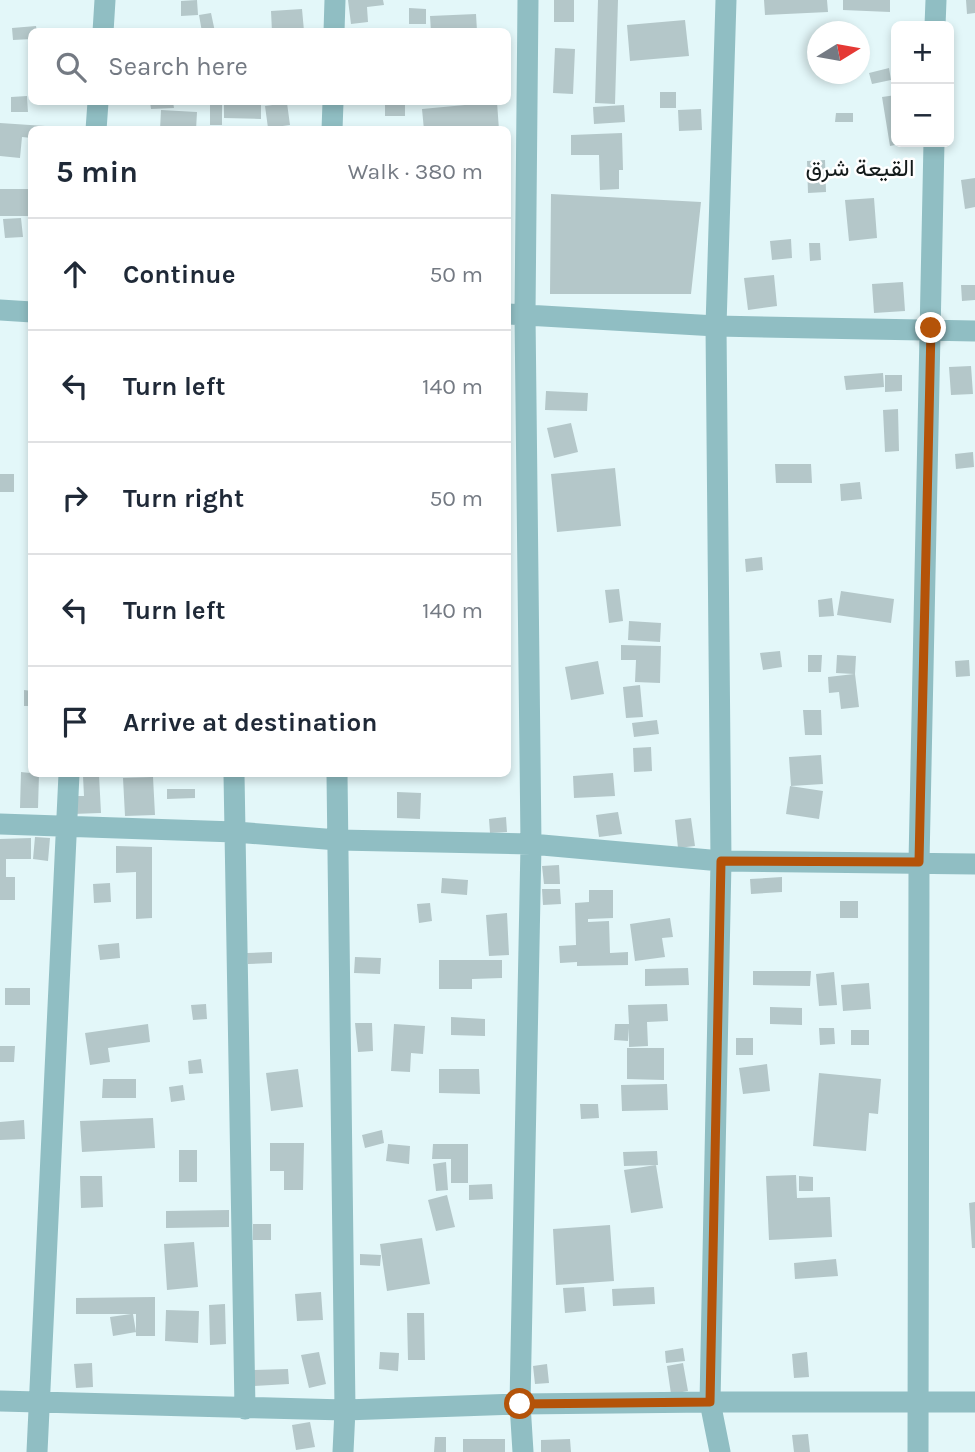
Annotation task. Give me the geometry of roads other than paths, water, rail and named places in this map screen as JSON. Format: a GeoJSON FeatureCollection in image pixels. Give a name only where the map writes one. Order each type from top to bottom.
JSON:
{"type":"FeatureCollection","features":[{"type":"Feature","properties":{"kind":"street"},"geometry":{"type":"LineString","coordinates":[[103,28],[105,0]]}},
{"type":"Feature","properties":{"kind":"street"},"geometry":{"type":"LineString","coordinates":[[334,28],[335,0]]}},
{"type":"Feature","properties":{"kind":"street"},"geometry":{"type":"LineString","coordinates":[[523,1452],[520,1404],[531,844],[516,314],[528,0]]}},
{"type":"Feature","properties":{"kind":"street"},"geometry":{"type":"LineString","coordinates":[[720,1452],[710,1402],[721,861],[716,326],[726,0]]}},
{"type":"Feature","properties":{"kind":"street"},"geometry":{"type":"LineString","coordinates":[[935,21],[936,0]]}},
{"type":"Feature","properties":{"kind":"street"},"geometry":{"type":"LineString","coordinates":[[96,126],[98,105]]}},
{"type":"Feature","properties":{"kind":"street"},"geometry":{"type":"LineString","coordinates":[[332,126],[333,105]]}},
{"type":"Feature","properties":{"kind":"street"},"geometry":{"type":"LineString","coordinates":[[918,1452],[919,862],[934,147]]}},
{"type":"Feature","properties":{"kind":"street"},"geometry":{"type":"LineString","coordinates":[[0,310],[28,312]]}},
{"type":"Feature","properties":{"kind":"street"},"geometry":{"type":"LineString","coordinates":[[516,314],[716,326],[931,328],[975,331]]}},
{"type":"Feature","properties":{"kind":"street"},"geometry":{"type":"LineString","coordinates":[[37,1452],[69,777]]}},
{"type":"Feature","properties":{"kind":"street"},"geometry":{"type":"LineString","coordinates":[[234,777],[244,1409]]}},
{"type":"Feature","properties":{"kind":"street"},"geometry":{"type":"LineString","coordinates":[[337,777],[345,1410],[343,1452]]}},
{"type":"Feature","properties":{"kind":"street"},"geometry":{"type":"LineString","coordinates":[[0,824],[235,832],[338,841],[531,844],[721,861],[975,864]]}},
{"type":"Feature","properties":{"kind":"street"},"geometry":{"type":"LineString","coordinates":[[0,1401],[345,1410],[520,1404],[975,1402]]}},
{"type":"Feature","properties":{"kind":"district","name":"القيعة شرق"},"geometry":{"type":"Point","coordinates":[860,168]}}]}
